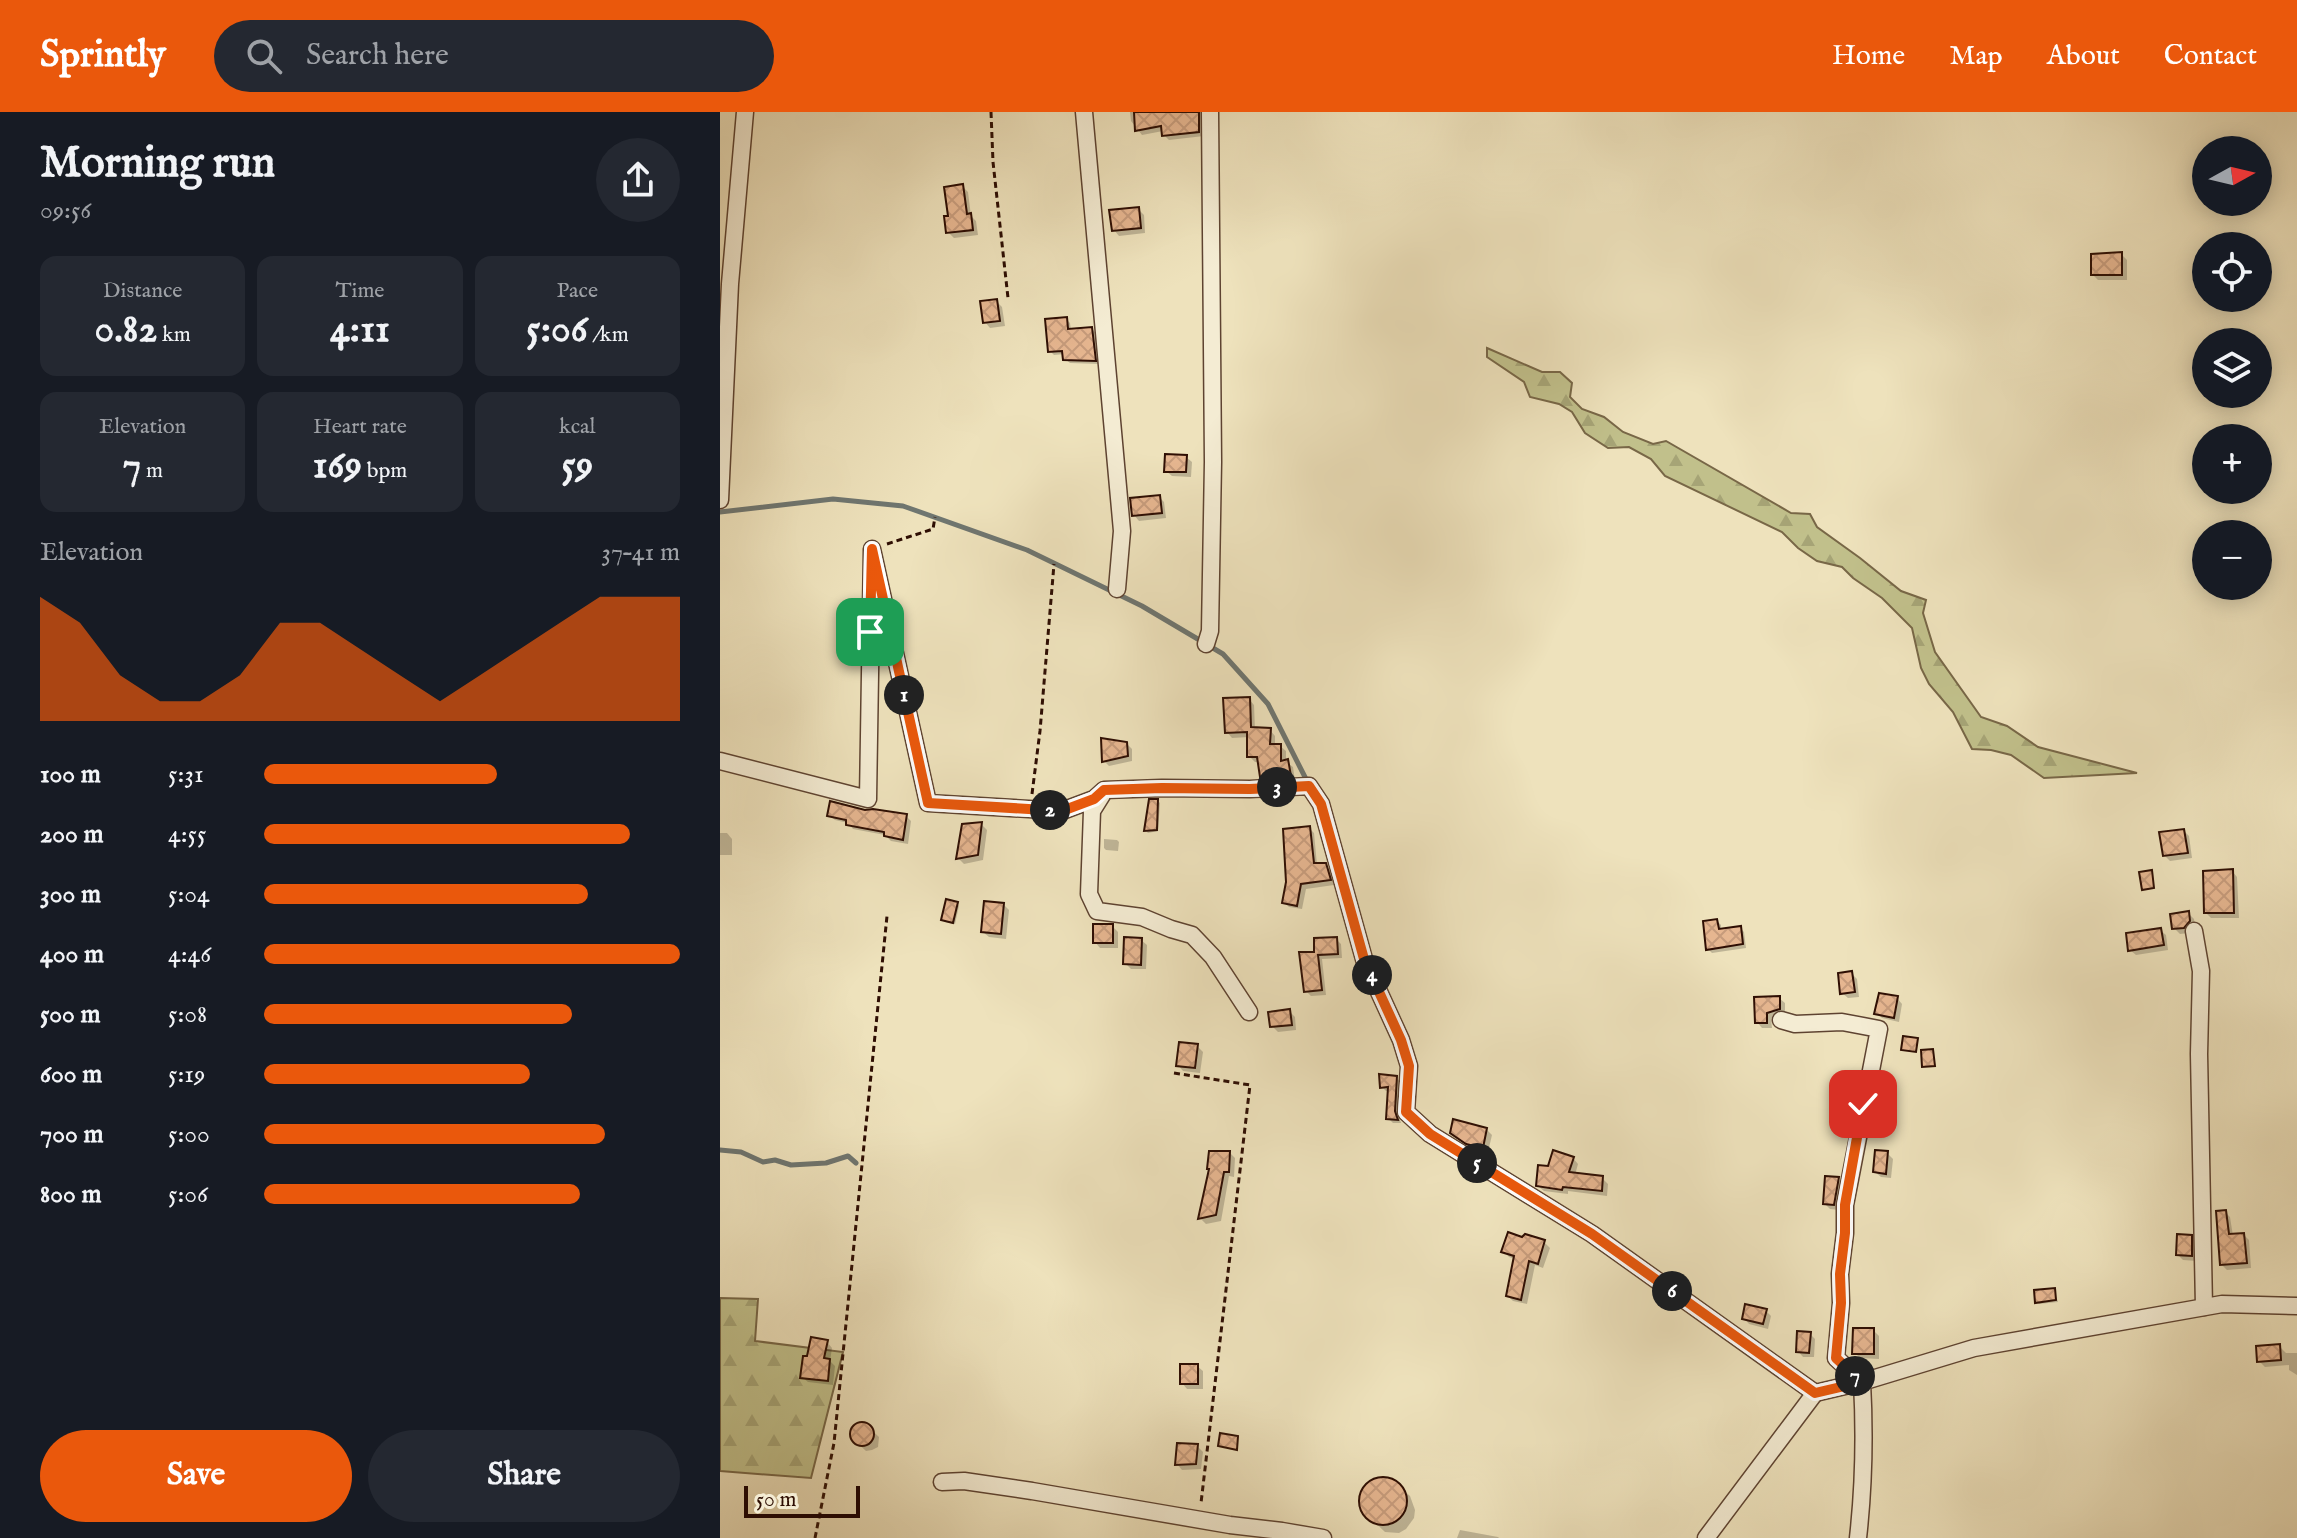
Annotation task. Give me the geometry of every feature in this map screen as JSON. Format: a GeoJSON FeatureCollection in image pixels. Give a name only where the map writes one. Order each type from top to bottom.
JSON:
{"type":"FeatureCollection","features":[{"type":"Feature","properties":{"kind":"street"},"geometry":{"type":"LineString","coordinates":[[720,500],[730,284],[745,112]]}},
{"type":"Feature","properties":{"kind":"street"},"geometry":{"type":"LineString","coordinates":[[1084,112],[1122,531],[1117,589]]}},
{"type":"Feature","properties":{"kind":"street"},"geometry":{"type":"LineString","coordinates":[[1206,644],[1210,631],[1213,462],[1210,112]]}},
{"type":"Feature","properties":{"kind":"street"},"geometry":{"type":"LineString","coordinates":[[720,761],[868,799],[872,549]]}},
{"type":"Feature","properties":{"kind":"street"},"geometry":{"type":"LineString","coordinates":[[872,549],[928,803],[1062,811],[1094,799],[1104,790],[1309,786],[1321,804],[1364,959],[1401,1040],[1409,1066],[1406,1112],[1430,1134],[1592,1234],[1815,1393]]}},
{"type":"Feature","properties":{"kind":"street"},"geometry":{"type":"LineString","coordinates":[[1104,790],[1092,811],[1089,894],[1097,911],[1142,917],[1192,935],[1213,957],[1249,1012]]}},
{"type":"Feature","properties":{"kind":"street"},"geometry":{"type":"LineString","coordinates":[[2194,931],[2201,971],[2199,1054],[2204,1307]]}},
{"type":"Feature","properties":{"kind":"street"},"geometry":{"type":"LineString","coordinates":[[1781,1020],[1795,1024],[1842,1022],[1879,1029],[1845,1205],[1836,1358],[1862,1382],[1865,1437],[1858,1538]]}},
{"type":"Feature","properties":{"kind":"street"},"geometry":{"type":"LineString","coordinates":[[1706,1538],[1815,1393],[1974,1348],[2222,1304],[2297,1306]]}},
{"type":"Feature","properties":{"kind":"street"},"geometry":{"type":"LineString","coordinates":[[942,1482],[964,1481],[1323,1538]]}},
{"type":"Feature","properties":{"kind":"path"},"geometry":{"type":"LineString","coordinates":[[991,112],[993,162],[1008,298]]}},
{"type":"Feature","properties":{"kind":"path"},"geometry":{"type":"LineString","coordinates":[[872,549],[933,529],[935,517]]}},
{"type":"Feature","properties":{"kind":"path"},"geometry":{"type":"LineString","coordinates":[[1030,809],[1054,564]]}},
{"type":"Feature","properties":{"kind":"path"},"geometry":{"type":"LineString","coordinates":[[815,1538],[834,1443],[887,916]]}},
{"type":"Feature","properties":{"kind":"path"},"geometry":{"type":"LineString","coordinates":[[1174,1073],[1250,1085],[1199,1519]]}},
{"type":"Feature","properties":{"kind":"green space"},"geometry":{"type":"Polygon","coordinates":[[[1487,348],[1542,372],[1560,372],[1572,383],[1570,397],[1582,409],[1604,417],[1623,432],[1653,444],[1666,441],[1791,513],[1810,514],[1817,527],[1901,591],[1926,600],[1923,613],[1935,652],[1981,717],[2007,726],[2038,747],[2137,773],[2044,778],[2011,755],[1972,749],[1953,712],[1929,684],[1921,668],[1912,628],[1882,598],[1842,567],[1817,561],[1782,532],[1665,476],[1651,459],[1629,447],[1608,448],[1585,433],[1572,412],[1559,404],[1530,397],[1524,382],[1487,357],[1487,348]]]}},
{"type":"Feature","properties":{"kind":"green space"},"geometry":{"type":"Polygon","coordinates":[[[720,1298],[758,1299],[755,1341],[843,1352],[811,1478],[720,1471],[720,1298]]]}},
{"type":"Feature","properties":{"kind":"building"},"geometry":{"type":"Polygon","coordinates":[[[1134,112],[1199,112],[1199,132],[1162,136],[1161,126],[1135,131],[1134,112]]]}},
{"type":"Feature","properties":{"kind":"building"},"geometry":{"type":"Polygon","coordinates":[[[963,184],[967,214],[971,213],[973,230],[946,233],[944,216],[948,216],[944,187],[963,184]]]}},
{"type":"Feature","properties":{"kind":"building"},"geometry":{"type":"Polygon","coordinates":[[[1139,207],[1141,228],[1112,231],[1109,210],[1139,207]]]}},
{"type":"Feature","properties":{"kind":"building"},"geometry":{"type":"Polygon","coordinates":[[[2122,252],[2122,275],[2091,275],[2091,254],[2122,252]]]}},
{"type":"Feature","properties":{"kind":"building"},"geometry":{"type":"Polygon","coordinates":[[[997,299],[1000,321],[983,323],[980,301],[997,299]]]}},
{"type":"Feature","properties":{"kind":"building"},"geometry":{"type":"Polygon","coordinates":[[[1067,317],[1068,329],[1092,327],[1096,361],[1063,360],[1062,351],[1048,352],[1045,319],[1067,317]]]}},
{"type":"Feature","properties":{"kind":"building"},"geometry":{"type":"Polygon","coordinates":[[[1165,454],[1187,455],[1186,472],[1164,472],[1165,454]]]}},
{"type":"Feature","properties":{"kind":"building"},"geometry":{"type":"Polygon","coordinates":[[[1160,495],[1162,513],[1132,516],[1130,498],[1160,495]]]}},
{"type":"Feature","properties":{"kind":"building"},"geometry":{"type":"Polygon","coordinates":[[[1250,697],[1251,727],[1271,728],[1270,744],[1281,744],[1281,761],[1288,759],[1291,776],[1260,777],[1257,757],[1247,757],[1247,732],[1225,733],[1223,698],[1250,697]]]}},
{"type":"Feature","properties":{"kind":"building"},"geometry":{"type":"Polygon","coordinates":[[[1101,738],[1127,742],[1128,756],[1102,762],[1101,738]]]}},
{"type":"Feature","properties":{"kind":"building"},"geometry":{"type":"Polygon","coordinates":[[[1149,799],[1158,799],[1157,830],[1144,831],[1149,799]]]}},
{"type":"Feature","properties":{"kind":"building"},"geometry":{"type":"Polygon","coordinates":[[[830,801],[865,810],[907,814],[903,840],[884,836],[884,832],[846,825],[846,820],[827,816],[830,801]]]}},
{"type":"Feature","properties":{"kind":"building"},"geometry":{"type":"Polygon","coordinates":[[[982,822],[978,855],[956,859],[962,824],[982,822]]]}},
{"type":"Feature","properties":{"kind":"building"},"geometry":{"type":"Polygon","coordinates":[[[1310,826],[1314,863],[1326,863],[1331,880],[1301,884],[1297,906],[1282,903],[1286,882],[1283,829],[1310,826]]]}},
{"type":"Feature","properties":{"kind":"building"},"geometry":{"type":"Polygon","coordinates":[[[2184,829],[2188,853],[2163,856],[2159,832],[2184,829]]]}},
{"type":"Feature","properties":{"kind":"building"},"geometry":{"type":"Polygon","coordinates":[[[2233,869],[2234,913],[2204,913],[2203,871],[2233,869]]]}},
{"type":"Feature","properties":{"kind":"building"},"geometry":{"type":"Polygon","coordinates":[[[2152,870],[2154,888],[2142,890],[2139,872],[2152,870]]]}},
{"type":"Feature","properties":{"kind":"building"},"geometry":{"type":"Polygon","coordinates":[[[946,899],[958,902],[953,923],[941,920],[946,899]]]}},
{"type":"Feature","properties":{"kind":"building"},"geometry":{"type":"Polygon","coordinates":[[[984,901],[1004,903],[1001,934],[981,932],[984,901]]]}},
{"type":"Feature","properties":{"kind":"building"},"geometry":{"type":"Polygon","coordinates":[[[2189,911],[2190,921],[2184,928],[2172,929],[2170,914],[2189,911]]]}},
{"type":"Feature","properties":{"kind":"building"},"geometry":{"type":"Polygon","coordinates":[[[1717,919],[1719,929],[1741,926],[1743,944],[1706,950],[1703,921],[1717,919]]]}},
{"type":"Feature","properties":{"kind":"building"},"geometry":{"type":"Polygon","coordinates":[[[1093,924],[1113,924],[1113,943],[1093,943],[1093,924]]]}},
{"type":"Feature","properties":{"kind":"building"},"geometry":{"type":"Polygon","coordinates":[[[2161,928],[2164,945],[2128,951],[2126,933],[2161,928]]]}},
{"type":"Feature","properties":{"kind":"building"},"geometry":{"type":"Polygon","coordinates":[[[1124,937],[1142,938],[1141,965],[1123,964],[1124,937]]]}},
{"type":"Feature","properties":{"kind":"building"},"geometry":{"type":"Polygon","coordinates":[[[1337,937],[1338,954],[1318,955],[1322,990],[1304,992],[1299,952],[1314,952],[1314,938],[1337,937]]]}},
{"type":"Feature","properties":{"kind":"building"},"geometry":{"type":"Polygon","coordinates":[[[1852,971],[1855,992],[1840,994],[1838,973],[1852,971]]]}},
{"type":"Feature","properties":{"kind":"building"},"geometry":{"type":"Polygon","coordinates":[[[1879,993],[1898,996],[1894,1018],[1874,1014],[1879,993]]]}},
{"type":"Feature","properties":{"kind":"building"},"geometry":{"type":"Polygon","coordinates":[[[1780,996],[1780,1009],[1767,1013],[1767,1023],[1755,1023],[1754,997],[1780,996]]]}},
{"type":"Feature","properties":{"kind":"building"},"geometry":{"type":"Polygon","coordinates":[[[1290,1009],[1292,1025],[1270,1027],[1268,1012],[1290,1009]]]}},
{"type":"Feature","properties":{"kind":"building"},"geometry":{"type":"Polygon","coordinates":[[[1903,1036],[1918,1038],[1916,1052],[1901,1050],[1903,1036]]]}},
{"type":"Feature","properties":{"kind":"building"},"geometry":{"type":"Polygon","coordinates":[[[1179,1042],[1198,1044],[1195,1068],[1176,1066],[1179,1042]]]}},
{"type":"Feature","properties":{"kind":"building"},"geometry":{"type":"Polygon","coordinates":[[[1933,1049],[1935,1066],[1922,1067],[1921,1050],[1933,1049]]]}},
{"type":"Feature","properties":{"kind":"building"},"geometry":{"type":"Polygon","coordinates":[[[1379,1074],[1397,1076],[1395,1111],[1398,1120],[1386,1119],[1388,1087],[1380,1088],[1379,1074]]]}},
{"type":"Feature","properties":{"kind":"building"},"geometry":{"type":"Polygon","coordinates":[[[1453,1119],[1487,1128],[1483,1148],[1466,1144],[1450,1133],[1453,1119]]]}},
{"type":"Feature","properties":{"kind":"building"},"geometry":{"type":"Polygon","coordinates":[[[1553,1150],[1574,1157],[1569,1172],[1603,1176],[1602,1191],[1536,1186],[1538,1165],[1548,1166],[1553,1150]]]}},
{"type":"Feature","properties":{"kind":"building"},"geometry":{"type":"Polygon","coordinates":[[[1875,1150],[1888,1151],[1886,1174],[1873,1172],[1875,1150]]]}},
{"type":"Feature","properties":{"kind":"building"},"geometry":{"type":"Polygon","coordinates":[[[1209,1151],[1230,1151],[1229,1172],[1224,1172],[1216,1215],[1198,1219],[1209,1169],[1209,1151]]]}},
{"type":"Feature","properties":{"kind":"building"},"geometry":{"type":"Polygon","coordinates":[[[1825,1176],[1839,1177],[1834,1205],[1823,1204],[1825,1176]]]}},
{"type":"Feature","properties":{"kind":"building"},"geometry":{"type":"Polygon","coordinates":[[[2226,1210],[2229,1234],[2244,1233],[2247,1263],[2220,1265],[2216,1211],[2226,1210]]]}},
{"type":"Feature","properties":{"kind":"building"},"geometry":{"type":"Polygon","coordinates":[[[1508,1232],[1545,1240],[1538,1264],[1529,1261],[1521,1300],[1506,1296],[1514,1256],[1501,1252],[1508,1232]]]}},
{"type":"Feature","properties":{"kind":"building"},"geometry":{"type":"Polygon","coordinates":[[[2177,1234],[2192,1235],[2192,1256],[2176,1255],[2177,1234]]]}},
{"type":"Feature","properties":{"kind":"building"},"geometry":{"type":"Polygon","coordinates":[[[2055,1288],[2056,1300],[2035,1303],[2034,1290],[2055,1288]]]}},
{"type":"Feature","properties":{"kind":"building"},"geometry":{"type":"Polygon","coordinates":[[[1745,1304],[1767,1309],[1763,1324],[1742,1319],[1745,1304]]]}},
{"type":"Feature","properties":{"kind":"building"},"geometry":{"type":"Polygon","coordinates":[[[1853,1328],[1874,1328],[1874,1354],[1852,1354],[1853,1328]]]}},
{"type":"Feature","properties":{"kind":"building"},"geometry":{"type":"Polygon","coordinates":[[[1797,1331],[1811,1332],[1809,1353],[1796,1352],[1797,1331]]]}},
{"type":"Feature","properties":{"kind":"building"},"geometry":{"type":"Polygon","coordinates":[[[811,1337],[828,1340],[824,1358],[830,1359],[828,1381],[800,1378],[803,1356],[807,1356],[811,1337]]]}},
{"type":"Feature","properties":{"kind":"building"},"geometry":{"type":"Polygon","coordinates":[[[2280,1344],[2281,1360],[2257,1362],[2256,1346],[2280,1344]]]}},
{"type":"Feature","properties":{"kind":"building"},"geometry":{"type":"Polygon","coordinates":[[[1180,1364],[1198,1364],[1198,1384],[1180,1384],[1180,1364]]]}},
{"type":"Feature","properties":{"kind":"building"},"geometry":{"type":"Polygon","coordinates":[[[857,1422],[867,1422],[874,1429],[874,1439],[867,1446],[857,1446],[850,1439],[850,1429],[857,1422]]]}},
{"type":"Feature","properties":{"kind":"building"},"geometry":{"type":"Polygon","coordinates":[[[1220,1433],[1238,1436],[1237,1450],[1218,1446],[1220,1433]]]}},
{"type":"Feature","properties":{"kind":"building"},"geometry":{"type":"Polygon","coordinates":[[[1177,1443],[1198,1444],[1196,1464],[1175,1465],[1177,1443]]]}},
{"type":"Feature","properties":{"kind":"building"},"geometry":{"type":"Polygon","coordinates":[[[1383,1477],[1400,1484],[1407,1501],[1400,1518],[1383,1525],[1366,1518],[1359,1501],[1366,1484],[1383,1477]]]}},
{"type":"Feature","properties":{"kind":"waterway"},"geometry":{"type":"LineString","coordinates":[[720,512],[833,499],[903,506],[1027,550],[1142,606],[1223,654],[1268,704],[1307,781]]}},
{"type":"Feature","properties":{"kind":"waterway"},"geometry":{"type":"LineString","coordinates":[[720,1150],[741,1152],[763,1162],[775,1160],[791,1165],[826,1163],[848,1156],[856,1163]]}},
{"type":"Feature","properties":{"kind":"route"},"geometry":{"type":"LineString","coordinates":[[870,632],[872,549],[928,803],[1062,811],[1094,799],[1104,790],[1309,786],[1321,804],[1364,959],[1401,1040],[1409,1066],[1406,1112],[1430,1134],[1592,1234],[1815,1393],[1862,1382],[1836,1358],[1845,1205],[1863,1104]]}}]}
